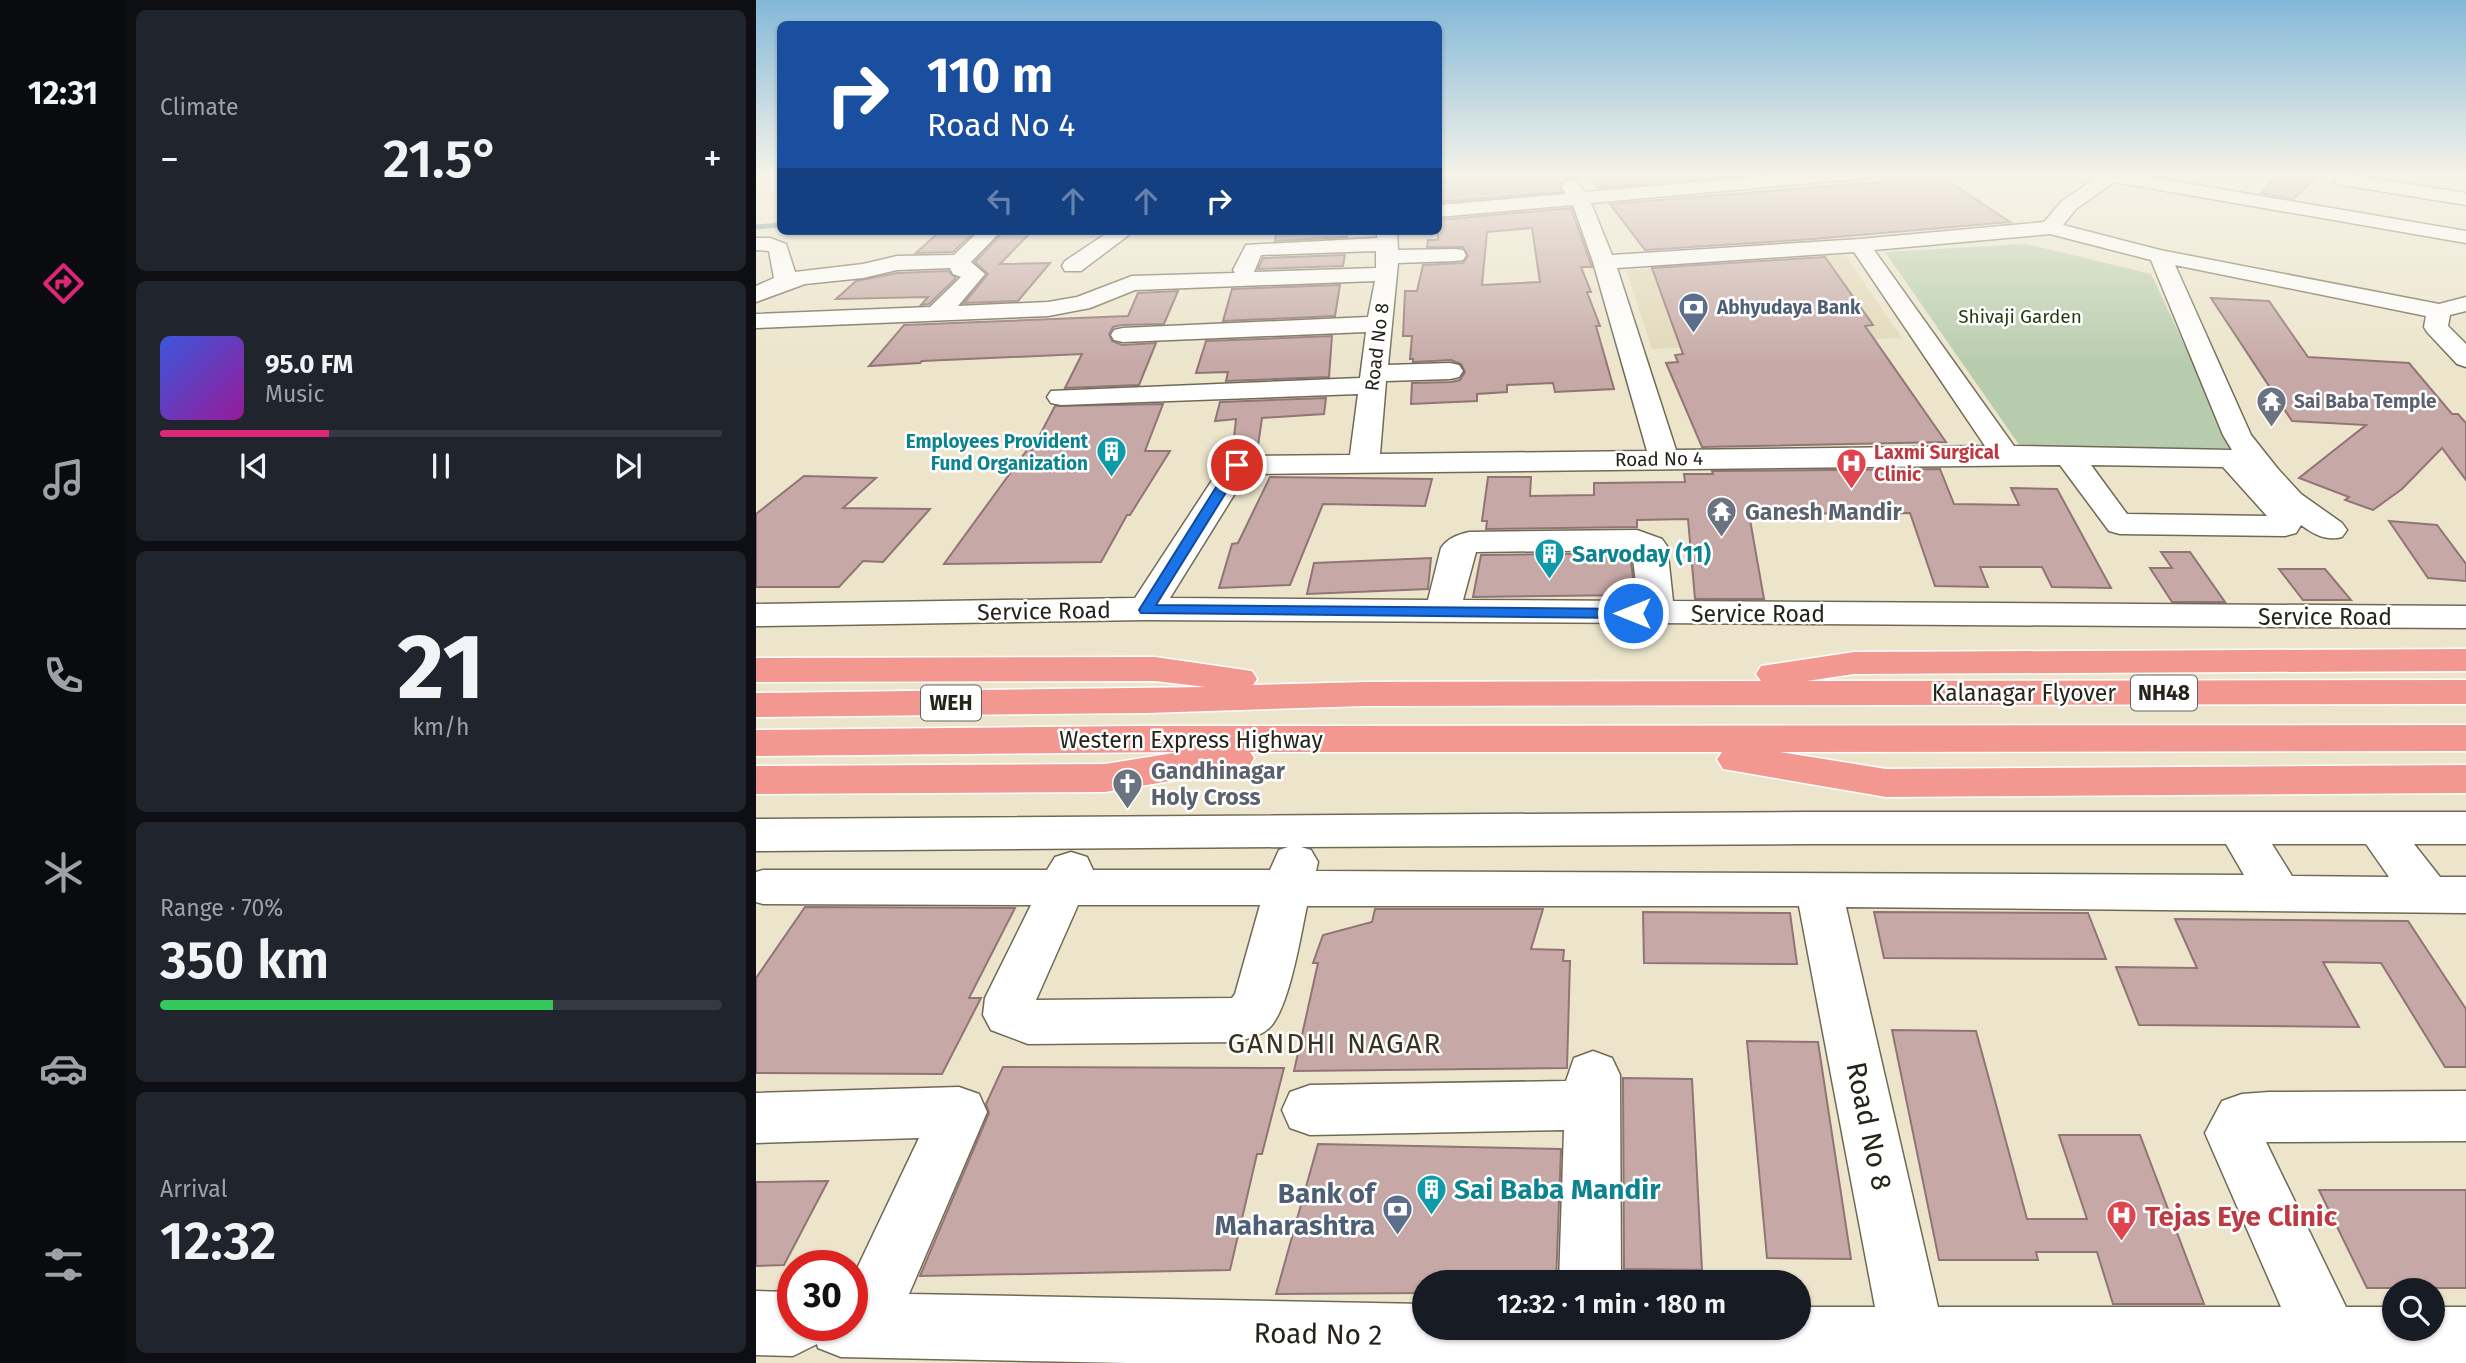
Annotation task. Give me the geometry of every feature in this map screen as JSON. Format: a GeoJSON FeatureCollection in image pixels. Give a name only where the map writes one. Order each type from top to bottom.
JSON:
{"type":"FeatureCollection","features":[{"type":"Feature","properties":{"kind":"highway"},"geometry":{"type":"LineString","coordinates":[[1623,694],[1854,663],[2466,660]]}},
{"type":"Feature","properties":{"kind":"highway"},"geometry":{"type":"LineString","coordinates":[[756,670],[1155,669],[1365,694]]}},
{"type":"Feature","properties":{"kind":"highway","name":"Kalanagar Flyover"},"geometry":{"type":"LineString","coordinates":[[1623,694],[2466,692]]}},
{"type":"Feature","properties":{"kind":"highway","name":"Western Express Highway"},"geometry":{"type":"LineString","coordinates":[[756,705],[1147,701],[1365,694],[1623,694]]}},
{"type":"Feature","properties":{"kind":"highway","name":"Kalanagar Flyover"},"geometry":{"type":"LineString","coordinates":[[1625,740],[2466,738]]}},
{"type":"Feature","properties":{"kind":"highway","name":"Western Express Highway"},"geometry":{"type":"LineString","coordinates":[[756,743],[1132,739],[1625,740]]}},
{"type":"Feature","properties":{"kind":"highway"},"geometry":{"type":"LineString","coordinates":[[756,780],[1105,778],[1357,740]]}},
{"type":"Feature","properties":{"kind":"highway"},"geometry":{"type":"LineString","coordinates":[[1625,740],[1886,783],[2466,779]]}},
{"type":"Feature","properties":{"kind":"street"},"geometry":{"type":"LineString","coordinates":[[756,295],[786,281],[897,263],[960,261],[985,237]]}},
{"type":"Feature","properties":{"kind":"street"},"geometry":{"type":"LineString","coordinates":[[1073,266],[1116,237]]}},
{"type":"Feature","properties":{"kind":"street"},"geometry":{"type":"LineString","coordinates":[[1272,237],[1275,241],[1357,237]]}},
{"type":"Feature","properties":{"kind":"street"},"geometry":{"type":"LineString","coordinates":[[1594,237],[1604,262],[1664,458]]}},
{"type":"Feature","properties":{"kind":"street"},"geometry":{"type":"LineString","coordinates":[[1604,262],[1954,237]]}},
{"type":"Feature","properties":{"kind":"street"},"geometry":{"type":"LineString","coordinates":[[2084,237],[2160,256],[2440,311],[2466,304]]}},
{"type":"Feature","properties":{"kind":"street"},"geometry":{"type":"LineString","coordinates":[[756,244],[770,244],[779,248],[786,281]]}},
{"type":"Feature","properties":{"kind":"street"},"geometry":{"type":"LineString","coordinates":[[897,263],[916,245]]}},
{"type":"Feature","properties":{"kind":"street"},"geometry":{"type":"LineString","coordinates":[[1860,245],[2005,455]]}},
{"type":"Feature","properties":{"kind":"street"},"geometry":{"type":"LineString","coordinates":[[1123,335],[1222,298],[1387,252],[1455,255]]}},
{"type":"Feature","properties":{"kind":"street","name":"Road No 8"},"geometry":{"type":"LineString","coordinates":[[1364,463],[1387,252]]}},
{"type":"Feature","properties":{"kind":"street"},"geometry":{"type":"LineString","coordinates":[[2069,456],[2120,524],[2285,526],[2288,520],[2242,459],[2237,435],[2160,256]]}},
{"type":"Feature","properties":{"kind":"street"},"geometry":{"type":"LineString","coordinates":[[937,313],[973,277],[974,274],[961,269],[960,261]]}},
{"type":"Feature","properties":{"kind":"street"},"geometry":{"type":"LineString","coordinates":[[816,308],[853,271]]}},
{"type":"Feature","properties":{"kind":"street"},"geometry":{"type":"LineString","coordinates":[[756,321],[1048,309],[1082,303],[1132,283],[1378,324]]}},
{"type":"Feature","properties":{"kind":"street"},"geometry":{"type":"LineString","coordinates":[[1185,372],[1222,298]]}},
{"type":"Feature","properties":{"kind":"street"},"geometry":{"type":"LineString","coordinates":[[2440,311],[2436,327],[2466,359]]}},
{"type":"Feature","properties":{"kind":"street"},"geometry":{"type":"LineString","coordinates":[[1061,397],[1185,372],[1372,380],[1450,371]]}},
{"type":"Feature","properties":{"kind":"street","name":"Road No 4"},"geometry":{"type":"LineString","coordinates":[[1146,610],[1237,465],[2005,455],[2242,459]]}},
{"type":"Feature","properties":{"kind":"street"},"geometry":{"type":"LineString","coordinates":[[2242,459],[2307,517],[2331,530]]}},
{"type":"Feature","properties":{"kind":"street"},"geometry":{"type":"LineString","coordinates":[[1444,605],[1458,548],[1469,542],[1645,542],[1650,546],[1656,605]]}},
{"type":"Feature","properties":{"kind":"street","name":"Service Road"},"geometry":{"type":"LineString","coordinates":[[756,615],[1444,605],[1656,605],[2466,617]]}},
{"type":"Feature","properties":{"kind":"street"},"geometry":{"type":"LineString","coordinates":[[2239,828],[2278,893]]}},
{"type":"Feature","properties":{"kind":"street"},"geometry":{"type":"LineString","coordinates":[[2378,828],[2446,895]]}},
{"type":"Feature","properties":{"kind":"street"},"geometry":{"type":"LineString","coordinates":[[2446,895],[1819,888],[1063,887],[758,890],[778,835],[2466,828]]}},
{"type":"Feature","properties":{"kind":"street"},"geometry":{"type":"LineString","coordinates":[[1087,835],[1011,998],[1009,1015],[1028,1022],[1238,1020],[1251,1013],[1259,1001],[1302,833]]}},
{"type":"Feature","properties":{"kind":"street","name":"Road No 8"},"geometry":{"type":"LineString","coordinates":[[1819,888],[1916,1352]]}},
{"type":"Feature","properties":{"kind":"street"},"geometry":{"type":"LineString","coordinates":[[1310,1110],[1593,1090],[1590,1270]]}},
{"type":"Feature","properties":{"kind":"street"},"geometry":{"type":"LineString","coordinates":[[756,1118],[959,1112],[868,1295]]}},
{"type":"Feature","properties":{"kind":"street"},"geometry":{"type":"LineString","coordinates":[[2328,1340],[2242,1158],[2233,1133],[2242,1119],[2269,1117],[2466,1116]]}},
{"type":"Feature","properties":{"kind":"street","name":"Road No 2"},"geometry":{"type":"LineString","coordinates":[[868,1325],[1412,1319]]}},
{"type":"Feature","properties":{"kind":"street"},"geometry":{"type":"LineString","coordinates":[[756,1323],[777,1324]]}},
{"type":"Feature","properties":{"kind":"street","name":"Road No 2"},"geometry":{"type":"LineString","coordinates":[[1804,1340],[1916,1352],[2328,1340],[2466,1339]]}},
{"type":"Feature","properties":{"kind":"shaded area"},"geometry":{"type":"Polygon","coordinates":[[[1845,255],[1902,338],[1652,349],[1626,270],[1845,255]]]}},
{"type":"Feature","properties":{"kind":"green space","name":"Shivaji Garden"},"geometry":{"type":"Polygon","coordinates":[[[2027,244],[2151,274],[2233,448],[2022,449],[1885,252],[2027,244]]]}},
{"type":"Feature","properties":{"kind":"building"},"geometry":{"type":"Polygon","coordinates":[[[934,237],[969,237],[953,252],[916,253],[934,237]]]}},
{"type":"Feature","properties":{"kind":"building"},"geometry":{"type":"Polygon","coordinates":[[[999,237],[1027,237],[1000,264],[1050,263],[1018,301],[964,303],[988,274],[975,262],[999,237]]]}},
{"type":"Feature","properties":{"kind":"building"},"geometry":{"type":"Polygon","coordinates":[[[1276,237],[1347,237],[1347,237],[1275,241],[1276,237]]]}},
{"type":"Feature","properties":{"kind":"building"},"geometry":{"type":"Polygon","coordinates":[[[1438,237],[1487,237],[1482,285],[1540,282],[1533,237],[1581,237],[1592,267],[1581,267],[1591,292],[1587,292],[1600,326],[1596,326],[1614,389],[1555,392],[1553,383],[1507,385],[1507,392],[1477,394],[1477,401],[1411,404],[1412,383],[1451,382],[1460,380],[1465,372],[1461,364],[1451,360],[1413,362],[1413,359],[1410,359],[1412,336],[1403,336],[1405,291],[1417,291],[1423,265],[1463,263],[1468,256],[1463,247],[1427,247],[1428,240],[1438,240],[1438,237]]]}},
{"type":"Feature","properties":{"kind":"building"},"geometry":{"type":"Polygon","coordinates":[[[1635,237],[1841,237],[1813,239],[1645,250],[1635,237]]]}},
{"type":"Feature","properties":{"kind":"building"},"geometry":{"type":"Polygon","coordinates":[[[1345,255],[1343,266],[1258,269],[1263,258],[1345,255]]]}},
{"type":"Feature","properties":{"kind":"building"},"geometry":{"type":"Polygon","coordinates":[[[1825,257],[1873,325],[1865,326],[1946,442],[1702,447],[1666,363],[1678,362],[1675,355],[1683,354],[1652,268],[1825,257]]]}},
{"type":"Feature","properties":{"kind":"building"},"geometry":{"type":"Polygon","coordinates":[[[948,271],[956,278],[929,304],[921,305],[928,297],[836,299],[856,281],[897,273],[948,271]]]}},
{"type":"Feature","properties":{"kind":"building"},"geometry":{"type":"Polygon","coordinates":[[[1340,285],[1335,316],[1223,321],[1232,289],[1340,285]]]}},
{"type":"Feature","properties":{"kind":"building"},"geometry":{"type":"Polygon","coordinates":[[[1178,291],[1164,324],[1122,325],[1113,327],[1109,334],[1112,341],[1122,345],[1156,343],[1139,385],[1065,388],[1082,354],[869,366],[904,325],[1128,316],[1138,293],[1178,291]]]}},
{"type":"Feature","properties":{"kind":"building"},"geometry":{"type":"Polygon","coordinates":[[[2211,298],[2269,301],[2308,357],[2409,363],[2452,414],[2458,414],[2466,423],[2466,480],[2442,448],[2402,489],[2373,510],[2345,500],[2349,497],[2299,478],[2366,425],[2292,421],[2211,298]]]}},
{"type":"Feature","properties":{"kind":"building"},"geometry":{"type":"Polygon","coordinates":[[[1332,336],[1329,377],[1226,381],[1228,372],[1196,373],[1206,341],[1332,336]]]}},
{"type":"Feature","properties":{"kind":"building"},"geometry":{"type":"Polygon","coordinates":[[[1326,398],[1324,414],[1262,418],[1257,453],[1232,455],[1236,419],[1215,421],[1220,402],[1326,398]]]}},
{"type":"Feature","properties":{"kind":"building"},"geometry":{"type":"Polygon","coordinates":[[[1163,404],[1145,451],[1170,451],[1130,515],[1127,515],[1101,562],[944,564],[1027,450],[1032,450],[1055,406],[1163,404]]]}},
{"type":"Feature","properties":{"kind":"building"},"geometry":{"type":"Polygon","coordinates":[[[1940,469],[1954,504],[2019,505],[2011,488],[2057,489],[2111,588],[2052,587],[2042,567],[1980,567],[1988,587],[1935,586],[1910,513],[1749,514],[1764,599],[1695,599],[1688,519],[1637,520],[1637,527],[1486,529],[1487,521],[1482,521],[1488,477],[1531,477],[1530,496],[1594,495],[1594,483],[1685,482],[1684,474],[1713,474],[1712,471],[1940,469]]]}},
{"type":"Feature","properties":{"kind":"building"},"geometry":{"type":"Polygon","coordinates":[[[804,476],[876,478],[843,508],[930,509],[883,562],[863,561],[839,587],[756,587],[756,514],[804,476]]]}},
{"type":"Feature","properties":{"kind":"building"},"geometry":{"type":"Polygon","coordinates":[[[1270,477],[1432,479],[1425,506],[1323,504],[1290,585],[1219,588],[1232,544],[1238,543],[1270,477]]]}},
{"type":"Feature","properties":{"kind":"building"},"geometry":{"type":"Polygon","coordinates":[[[2389,521],[2437,525],[2466,564],[2466,581],[2428,578],[2389,521]]]}},
{"type":"Feature","properties":{"kind":"building"},"geometry":{"type":"Polygon","coordinates":[[[2161,552],[2190,552],[2225,602],[2172,602],[2150,568],[2172,568],[2161,552]]]}},
{"type":"Feature","properties":{"kind":"building","name":"Sarvoday (11)"},"geometry":{"type":"Polygon","coordinates":[[[1630,553],[1635,595],[1473,597],[1481,555],[1630,553]]]}},
{"type":"Feature","properties":{"kind":"building"},"geometry":{"type":"Polygon","coordinates":[[[1431,558],[1428,589],[1307,594],[1314,563],[1431,558]]]}},
{"type":"Feature","properties":{"kind":"building"},"geometry":{"type":"Polygon","coordinates":[[[2279,569],[2325,569],[2351,600],[2303,600],[2279,569]]]}},
{"type":"Feature","properties":{"kind":"building"},"geometry":{"type":"Polygon","coordinates":[[[805,907],[1015,908],[969,998],[981,998],[942,1074],[756,1073],[756,978],[805,907]]]}},
{"type":"Feature","properties":{"kind":"building"},"geometry":{"type":"Polygon","coordinates":[[[1375,909],[1543,909],[1531,949],[1564,950],[1563,961],[1570,961],[1567,1068],[1294,1071],[1318,963],[1313,963],[1323,935],[1372,922],[1375,909]]]}},
{"type":"Feature","properties":{"kind":"building"},"geometry":{"type":"Polygon","coordinates":[[[1643,912],[1790,913],[1797,964],[1644,963],[1643,912]]]}},
{"type":"Feature","properties":{"kind":"building"},"geometry":{"type":"Polygon","coordinates":[[[1874,912],[2088,913],[2106,959],[1884,958],[1874,912]]]}},
{"type":"Feature","properties":{"kind":"building"},"geometry":{"type":"Polygon","coordinates":[[[2175,919],[2408,921],[2466,1009],[2466,1067],[2445,1067],[2381,963],[2323,962],[2359,1027],[2139,1025],[2116,967],[2197,968],[2175,919]]]}},
{"type":"Feature","properties":{"kind":"building"},"geometry":{"type":"Polygon","coordinates":[[[1892,1030],[1976,1031],[2027,1219],[2087,1219],[2059,1135],[2140,1135],[2204,1304],[2113,1304],[2097,1252],[2036,1252],[2038,1260],[1939,1260],[1892,1030]]]}},
{"type":"Feature","properties":{"kind":"building"},"geometry":{"type":"Polygon","coordinates":[[[1747,1041],[1818,1042],[1851,1259],[1767,1258],[1747,1041]]]}},
{"type":"Feature","properties":{"kind":"building"},"geometry":{"type":"Polygon","coordinates":[[[1003,1067],[1284,1068],[1262,1154],[1257,1154],[1230,1270],[920,1276],[989,1113],[986,1104],[1003,1067]]]}},
{"type":"Feature","properties":{"kind":"building"},"geometry":{"type":"Polygon","coordinates":[[[1623,1078],[1692,1079],[1702,1270],[1624,1269],[1623,1078]]]}},
{"type":"Feature","properties":{"kind":"building","name":"Sai Baba Mandir"},"geometry":{"type":"Polygon","coordinates":[[[1318,1144],[1561,1149],[1556,1270],[1412,1270],[1412,1293],[1276,1294],[1318,1144]]]}},
{"type":"Feature","properties":{"kind":"building"},"geometry":{"type":"Polygon","coordinates":[[[828,1181],[792,1250],[777,1250],[777,1265],[756,1266],[756,1182],[828,1181]]]}},
{"type":"Feature","properties":{"kind":"building"},"geometry":{"type":"Polygon","coordinates":[[[2319,1190],[2466,1190],[2466,1288],[2445,1288],[2445,1278],[2382,1278],[2382,1288],[2367,1288],[2319,1190]]]}},
{"type":"Feature","properties":{"kind":"place","name":"Abhyudaya Bank"},"geometry":{"type":"Point","coordinates":[1694,334]}},
{"type":"Feature","properties":{"kind":"place","name":"Sai Baba Temple"},"geometry":{"type":"Point","coordinates":[2271,428]}},
{"type":"Feature","properties":{"kind":"place","name":"Employees Provident Fund Organization"},"geometry":{"type":"Point","coordinates":[1111,479]}},
{"type":"Feature","properties":{"kind":"place","name":"Laxmi Surgical Clinic"},"geometry":{"type":"Point","coordinates":[1851,490]}},
{"type":"Feature","properties":{"kind":"place","name":"Ganesh Mandir"},"geometry":{"type":"Point","coordinates":[1722,539]}},
{"type":"Feature","properties":{"kind":"place","name":"Sarvoday (11)"},"geometry":{"type":"Point","coordinates":[1549,581]}},
{"type":"Feature","properties":{"kind":"place","name":"Gandhinagar Holy Cross"},"geometry":{"type":"Point","coordinates":[1128,811]}},
{"type":"Feature","properties":{"kind":"place","name":"Sai Baba Mandir"},"geometry":{"type":"Point","coordinates":[1431,1216]}},
{"type":"Feature","properties":{"kind":"place","name":"Bank of Maharashtra"},"geometry":{"type":"Point","coordinates":[1398,1236]}},
{"type":"Feature","properties":{"kind":"place","name":"Tejas Eye Clinic"},"geometry":{"type":"Point","coordinates":[2122,1243]}},
{"type":"Feature","properties":{"kind":"district","name":"GANDHI NAGAR"},"geometry":{"type":"Point","coordinates":[1335,1043]}},
{"type":"Feature","properties":{"kind":"route"},"geometry":{"type":"LineString","coordinates":[[1237,465],[1146,610],[1633,613]]}}]}
